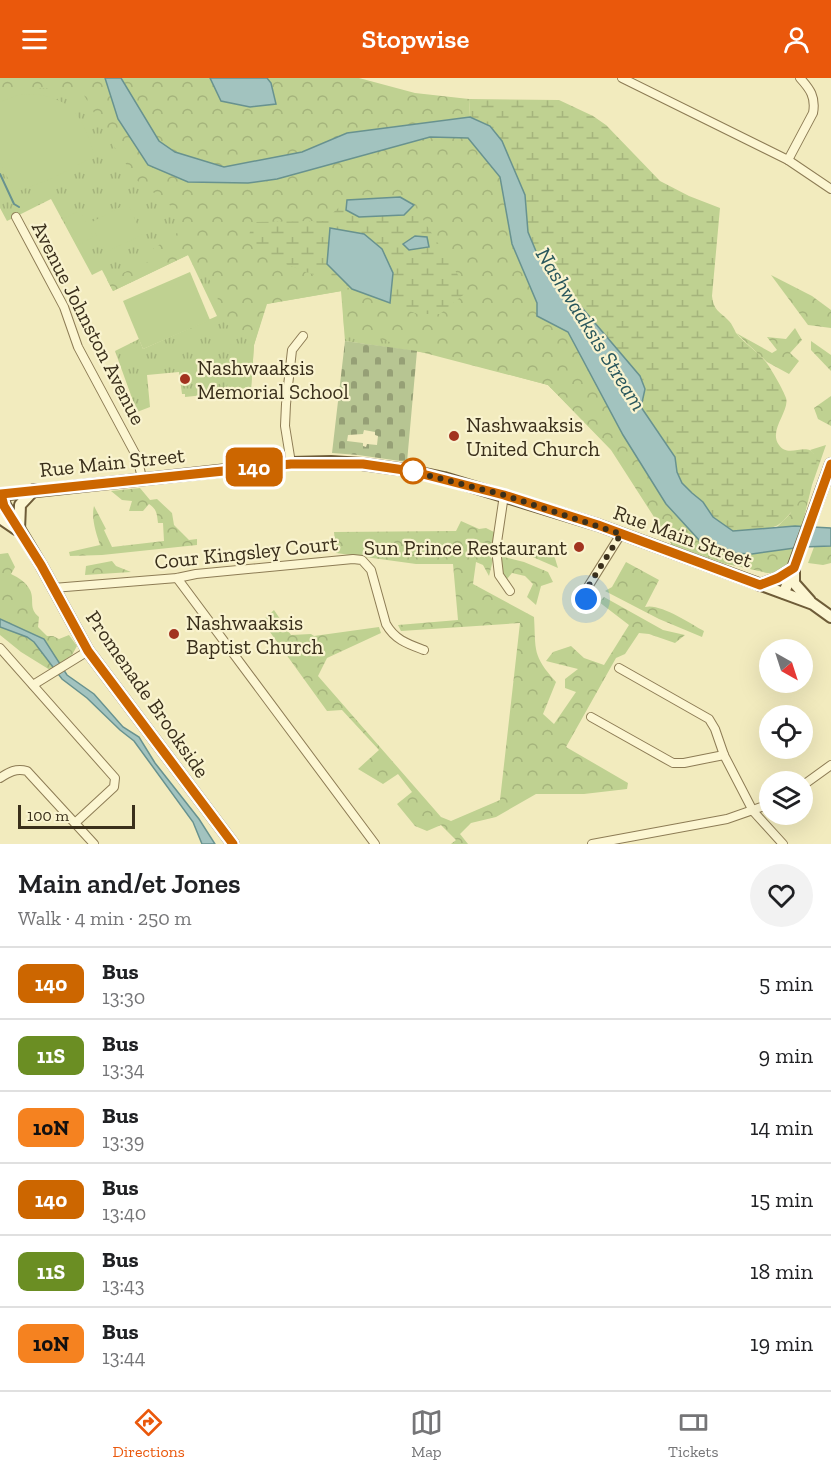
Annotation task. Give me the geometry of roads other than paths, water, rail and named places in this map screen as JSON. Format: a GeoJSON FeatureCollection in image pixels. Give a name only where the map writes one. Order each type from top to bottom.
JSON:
{"type":"FeatureCollection","features":[{"type":"Feature","properties":{"kind":"main road","name":"Rue Main Street"},"geometry":{"type":"LineString","coordinates":[[0,493],[291,464],[331,462],[406,470],[504,495],[621,534],[813,604]]}},
{"type":"Feature","properties":{"kind":"main road"},"geometry":{"type":"LineString","coordinates":[[784,593],[831,464]]}},
{"type":"Feature","properties":{"kind":"main road"},"geometry":{"type":"LineString","coordinates":[[0,518],[19,530],[20,505],[34,490]]}},
{"type":"Feature","properties":{"kind":"main road","name":"Promenade Brookside"},"geometry":{"type":"LineString","coordinates":[[0,493],[4,506],[88,651],[233,844]]}},
{"type":"Feature","properties":{"kind":"main road"},"geometry":{"type":"LineString","coordinates":[[760,585],[778,578],[796,563]]}},
{"type":"Feature","properties":{"kind":"main road"},"geometry":{"type":"LineString","coordinates":[[796,563],[794,583],[813,604],[831,617]]}},
{"type":"Feature","properties":{"kind":"street"},"geometry":{"type":"LineString","coordinates":[[622,78],[788,160],[831,189]]}},
{"type":"Feature","properties":{"kind":"street"},"geometry":{"type":"LineString","coordinates":[[788,160],[813,113],[811,90],[800,78]]}},
{"type":"Feature","properties":{"kind":"street","name":"Avenue Johnston Avenue"},"geometry":{"type":"LineString","coordinates":[[16,217],[64,307],[78,347],[137,457],[142,478]]}},
{"type":"Feature","properties":{"kind":"street"},"geometry":{"type":"LineString","coordinates":[[291,464],[286,433],[286,404],[292,350],[303,336]]}},
{"type":"Feature","properties":{"kind":"street"},"geometry":{"type":"LineString","coordinates":[[504,495],[496,549],[499,576],[510,591]]}},
{"type":"Feature","properties":{"kind":"street"},"geometry":{"type":"LineString","coordinates":[[586,606],[586,590],[621,534]]}},
{"type":"Feature","properties":{"kind":"street","name":"Cour Kingsley Court"},"geometry":{"type":"LineString","coordinates":[[53,588],[177,578],[196,574],[353,559],[362,560],[370,570],[390,631],[402,641],[424,650]]}},
{"type":"Feature","properties":{"kind":"street"},"geometry":{"type":"LineString","coordinates":[[177,578],[375,844]]}},
{"type":"Feature","properties":{"kind":"street"},"geometry":{"type":"LineString","coordinates":[[0,648],[115,778],[114,787],[75,823]]}},
{"type":"Feature","properties":{"kind":"street"},"geometry":{"type":"LineString","coordinates":[[33,685],[88,651]]}},
{"type":"Feature","properties":{"kind":"street"},"geometry":{"type":"LineString","coordinates":[[619,668],[709,719],[724,755],[753,811],[783,844]]}},
{"type":"Feature","properties":{"kind":"street"},"geometry":{"type":"LineString","coordinates":[[591,717],[673,763],[724,755]]}},
{"type":"Feature","properties":{"kind":"street"},"geometry":{"type":"LineString","coordinates":[[813,778],[831,765]]}},
{"type":"Feature","properties":{"kind":"street"},"geometry":{"type":"LineString","coordinates":[[0,778],[20,769],[27,771],[94,844]]}},
{"type":"Feature","properties":{"kind":"street"},"geometry":{"type":"LineString","coordinates":[[592,844],[727,819],[759,809]]}},
{"type":"Feature","properties":{"kind":"water","name":"Nashwaaksis Stream"},"geometry":{"type":"Polygon","coordinates":[[[105,78],[121,78],[159,141],[175,152],[224,167],[302,152],[347,133],[470,117],[490,126],[502,141],[525,195],[528,232],[538,256],[640,376],[645,389],[641,407],[675,457],[677,472],[682,483],[703,502],[713,517],[733,531],[795,526],[831,528],[831,546],[802,547],[752,554],[732,553],[700,541],[666,504],[623,435],[568,332],[537,316],[537,303],[512,244],[500,177],[468,138],[430,137],[277,179],[248,183],[188,182],[148,165],[118,119],[105,78]]]}},
{"type":"Feature","properties":{"kind":"water"},"geometry":{"type":"Polygon","coordinates":[[[210,78],[267,78],[271,83],[276,104],[250,107],[221,101],[210,78]]]}},
{"type":"Feature","properties":{"kind":"water"},"geometry":{"type":"Polygon","coordinates":[[[400,197],[414,205],[404,215],[359,217],[346,210],[347,200],[400,197]]]}},
{"type":"Feature","properties":{"kind":"water"},"geometry":{"type":"Polygon","coordinates":[[[330,228],[364,234],[382,249],[393,273],[390,303],[352,289],[327,264],[330,228]]]}},
{"type":"Feature","properties":{"kind":"water"},"geometry":{"type":"Polygon","coordinates":[[[415,236],[427,237],[429,247],[409,250],[403,244],[415,236]]]}},
{"type":"Feature","properties":{"kind":"water"},"geometry":{"type":"Polygon","coordinates":[[[0,619],[44,639],[67,675],[94,694],[123,727],[139,737],[155,763],[199,819],[215,844],[202,844],[193,822],[134,741],[87,698],[62,679],[34,642],[0,627],[0,619]]]}},
{"type":"Feature","properties":{"kind":"waterway"},"geometry":{"type":"LineString","coordinates":[[0,174],[14,204],[19,207]]}},
{"type":"Feature","properties":{"kind":"place","name":"Nashwaaksis Memorial School"},"geometry":{"type":"Point","coordinates":[185,379]}},
{"type":"Feature","properties":{"kind":"place","name":"Nashwaaksis United Church"},"geometry":{"type":"Point","coordinates":[454,436]}},
{"type":"Feature","properties":{"kind":"place","name":"Sun Prince Restaurant"},"geometry":{"type":"Point","coordinates":[579,547]}},
{"type":"Feature","properties":{"kind":"place","name":"Nashwaaksis Baptist Church"},"geometry":{"type":"Point","coordinates":[174,634]}}]}
